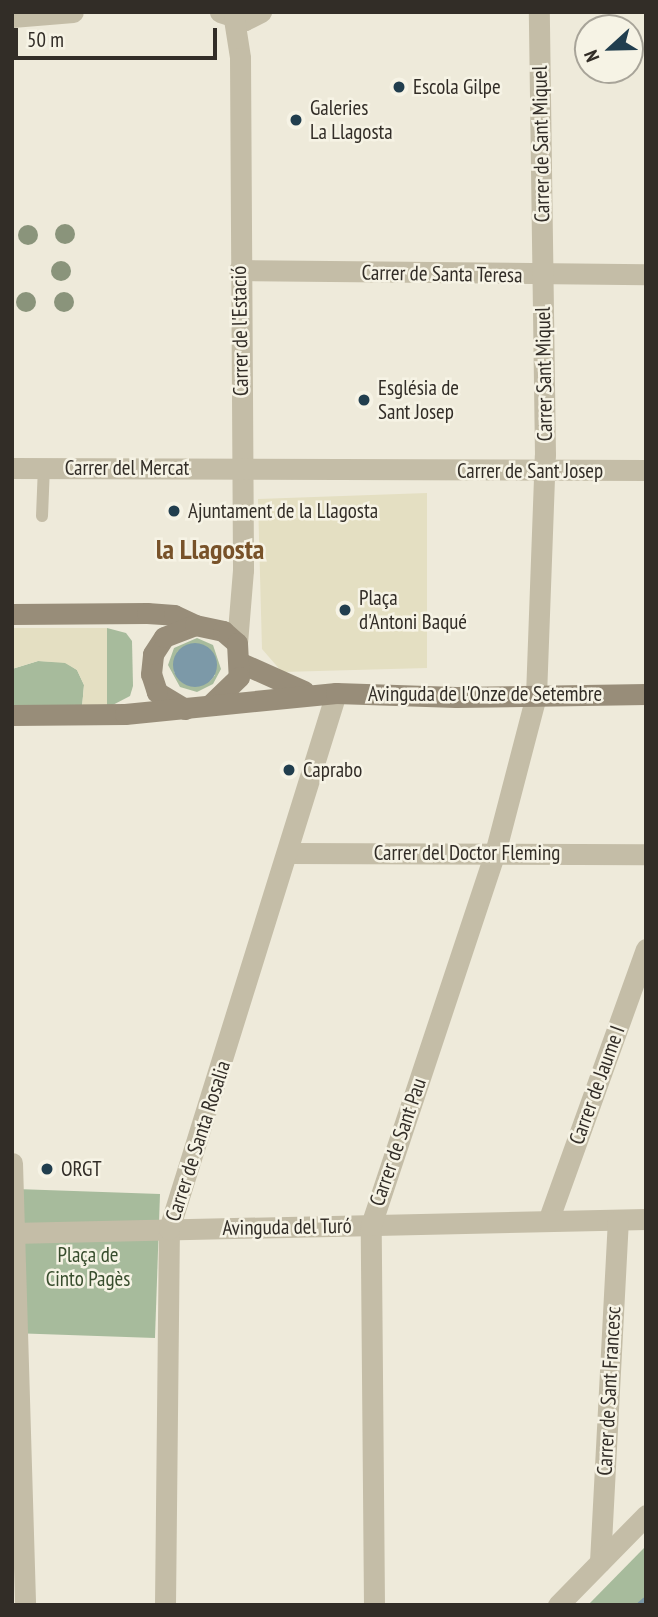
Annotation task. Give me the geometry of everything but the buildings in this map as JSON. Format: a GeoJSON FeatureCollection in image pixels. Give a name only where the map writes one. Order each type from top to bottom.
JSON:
{"type":"FeatureCollection","features":[{"type":"Feature","properties":{"kind":"main road"},"geometry":{"type":"LineString","coordinates":[[12,614],[174,615],[195,625],[223,631],[239,653],[234,687],[197,708],[167,701],[157,692],[151,674],[153,654],[164,637],[195,625]]}},
{"type":"Feature","properties":{"kind":"main road","name":"Avinguda de l'Onze de Setembre"},"geometry":{"type":"LineString","coordinates":[[239,653],[295,689],[330,693],[536,696],[646,694]]}},
{"type":"Feature","properties":{"kind":"main road","name":"Avinguda de l'Onze de Setembre"},"geometry":{"type":"LineString","coordinates":[[12,715],[197,708],[330,693]]}},
{"type":"Feature","properties":{"kind":"street"},"geometry":{"type":"LineString","coordinates":[[12,17],[73,12]]}},
{"type":"Feature","properties":{"kind":"street"},"geometry":{"type":"LineString","coordinates":[[227,16],[261,12]]}},
{"type":"Feature","properties":{"kind":"street","name":"Carrer de Sant Miquel"},"geometry":{"type":"LineString","coordinates":[[539,12],[542,276]]}},
{"type":"Feature","properties":{"kind":"street","name":"Carrer de l'Estació"},"geometry":{"type":"LineString","coordinates":[[227,16],[240,58],[239,270],[243,602],[239,653]]}},
{"type":"Feature","properties":{"kind":"street","name":"Carrer de Santa Teresa"},"geometry":{"type":"LineString","coordinates":[[239,270],[542,276],[646,274]]}},
{"type":"Feature","properties":{"kind":"street","name":"Carrer Sant Miquel"},"geometry":{"type":"LineString","coordinates":[[542,276],[544,473]]}},
{"type":"Feature","properties":{"kind":"street","name":"Carrer del Mercat"},"geometry":{"type":"LineString","coordinates":[[12,468],[414,471]]}},
{"type":"Feature","properties":{"kind":"street","name":"Carrer de Sant Josep"},"geometry":{"type":"LineString","coordinates":[[414,471],[544,473],[646,470]]}},
{"type":"Feature","properties":{"kind":"street"},"geometry":{"type":"LineString","coordinates":[[536,696],[544,473]]}},
{"type":"Feature","properties":{"kind":"street","name":"Carrer de Santa Rosalia"},"geometry":{"type":"LineString","coordinates":[[165,1605],[169,1229],[289,853],[330,693]]}},
{"type":"Feature","properties":{"kind":"street","name":"Carrer de Sant Pau"},"geometry":{"type":"LineString","coordinates":[[374,1605],[370,1225],[495,853],[536,696]]}},
{"type":"Feature","properties":{"kind":"street","name":"Carrer del Doctor Fleming"},"geometry":{"type":"LineString","coordinates":[[289,853],[646,854]]}},
{"type":"Feature","properties":{"kind":"street","name":"Carrer de Jaume I"},"geometry":{"type":"LineString","coordinates":[[548,1221],[646,949]]}},
{"type":"Feature","properties":{"kind":"street"},"geometry":{"type":"LineString","coordinates":[[12,1163],[25,1605]]}},
{"type":"Feature","properties":{"kind":"street","name":"Avinguda del Turó"},"geometry":{"type":"LineString","coordinates":[[13,1233],[646,1219]]}},
{"type":"Feature","properties":{"kind":"street","name":"Carrer de Sant Francesc"},"geometry":{"type":"LineString","coordinates":[[600,1562],[618,1220]]}},
{"type":"Feature","properties":{"kind":"street"},"geometry":{"type":"LineString","coordinates":[[558,1605],[646,1515]]}},
{"type":"Feature","properties":{"kind":"lane"},"geometry":{"type":"LineString","coordinates":[[42,516],[44,467]]}},
{"type":"Feature","properties":{"kind":"green space"},"geometry":{"type":"Polygon","coordinates":[[[107,628],[126,633],[132,641],[133,686],[130,696],[107,708],[107,628]]]}},
{"type":"Feature","properties":{"kind":"green space"},"geometry":{"type":"Polygon","coordinates":[[[197,638],[213,645],[221,669],[213,684],[197,692],[180,687],[168,665],[174,648],[197,638]],[[178,651],[174,672],[183,683],[210,681],[215,675],[178,651]]]}},
{"type":"Feature","properties":{"kind":"green space"},"geometry":{"type":"Polygon","coordinates":[[[38,661],[65,662],[77,670],[84,685],[82,707],[12,707],[12,669],[38,661]]]}},
{"type":"Feature","properties":{"kind":"green space","name":"Plaça de Cinto Pagès"},"geometry":{"type":"Polygon","coordinates":[[[16,1189],[160,1194],[155,1338],[12,1333],[16,1189]]]}},
{"type":"Feature","properties":{"kind":"green space"},"geometry":{"type":"Polygon","coordinates":[[[646,1546],[646,1605],[588,1605],[643,1549],[646,1546]]]}},
{"type":"Feature","properties":{"kind":"shaded area","name":"Plaça d'Antoni Baqué"},"geometry":{"type":"Polygon","coordinates":[[[427,493],[427,668],[282,672],[262,649],[258,499],[427,493]]]}},
{"type":"Feature","properties":{"kind":"shaded area"},"geometry":{"type":"Polygon","coordinates":[[[12,628],[107,628],[107,708],[82,707],[84,685],[77,670],[65,663],[38,661],[12,669],[12,628]]]}},
{"type":"Feature","properties":{"kind":"water"},"geometry":{"type":"Polygon","coordinates":[[[195,643],[210,650],[217,665],[210,680],[195,687],[180,680],[173,665],[180,650],[195,643]]]}},
{"type":"Feature","properties":{"kind":"waterway"},"geometry":{"type":"LineString","coordinates":[[641,1605],[646,1601]]}},
{"type":"Feature","properties":{"kind":"place","name":"Escola Gilpe"},"geometry":{"type":"Point","coordinates":[399,87]}},
{"type":"Feature","properties":{"kind":"place","name":"Galeries La Llagosta"},"geometry":{"type":"Point","coordinates":[296,120]}},
{"type":"Feature","properties":{"kind":"place","name":"Església de Sant Josep"},"geometry":{"type":"Point","coordinates":[364,400]}},
{"type":"Feature","properties":{"kind":"place","name":"Ajuntament de la Llagosta"},"geometry":{"type":"Point","coordinates":[174,511]}},
{"type":"Feature","properties":{"kind":"place","name":"Plaça d'Antoni Baqué"},"geometry":{"type":"Point","coordinates":[345,610]}},
{"type":"Feature","properties":{"kind":"place","name":"Caprabo"},"geometry":{"type":"Point","coordinates":[289,770]}},
{"type":"Feature","properties":{"kind":"place","name":"ORGT"},"geometry":{"type":"Point","coordinates":[47,1169]}},
{"type":"Feature","properties":{"kind":"district","name":"la Llagosta"},"geometry":{"type":"Point","coordinates":[210,549]}}]}
